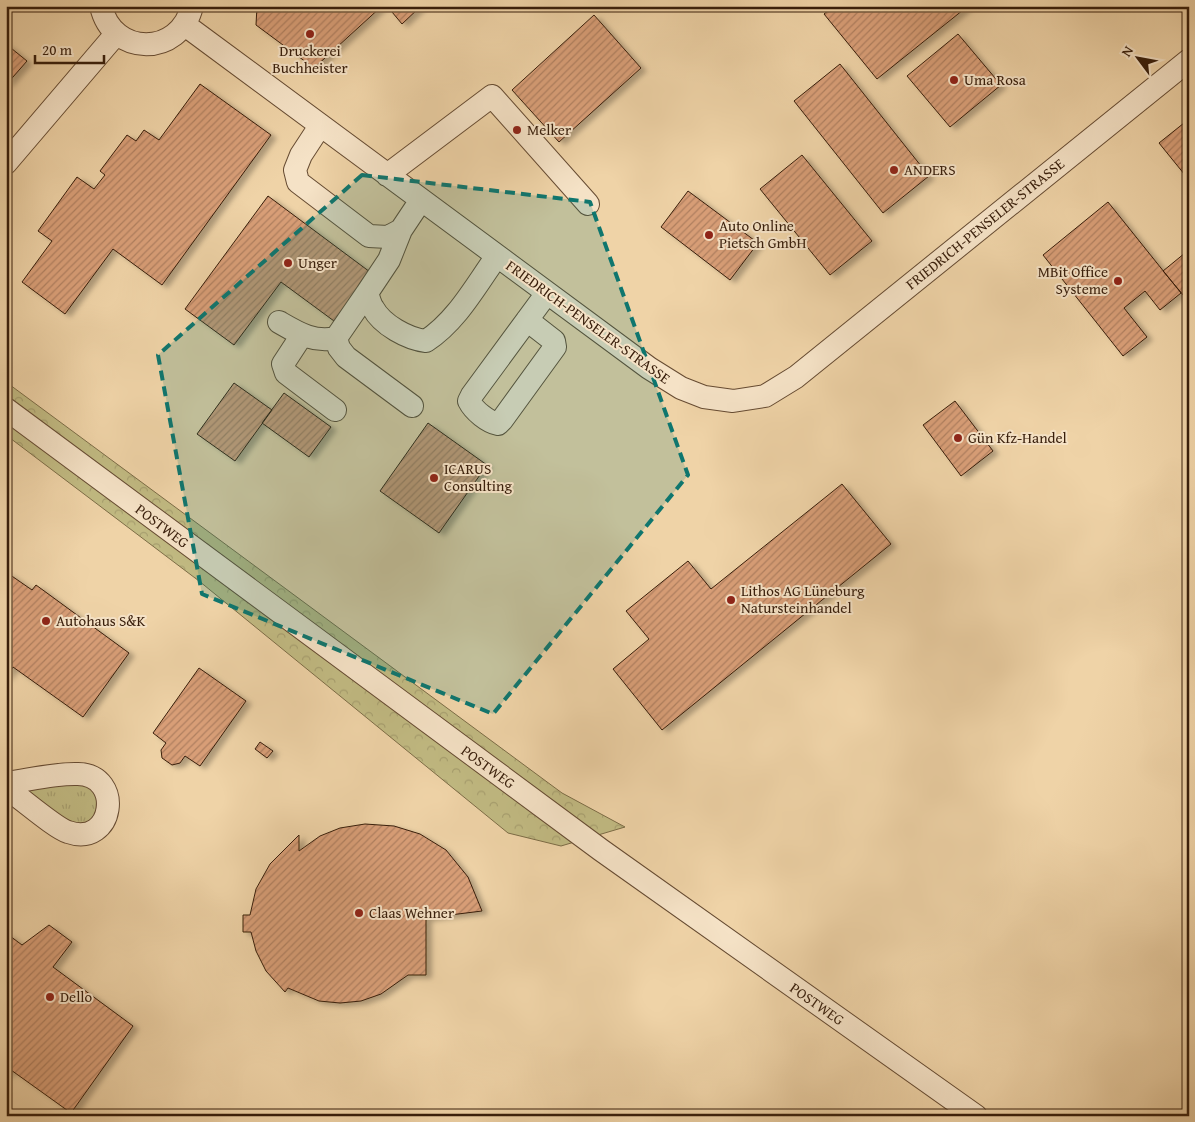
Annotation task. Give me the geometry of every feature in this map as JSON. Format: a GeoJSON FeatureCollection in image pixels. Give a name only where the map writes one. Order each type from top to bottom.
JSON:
{"type":"FeatureCollection","features":[{"type":"Feature","properties":{"kind":"street"},"geometry":{"type":"LineString","coordinates":[[100,6],[106,22],[116,34],[130,42],[152,44],[174,36],[188,16]]}},
{"type":"Feature","properties":{"kind":"street","name":"FRIEDRICH-PENSELER-STRASSE"},"geometry":{"type":"LineString","coordinates":[[188,16],[320,126],[649,368],[681,388],[704,397],[733,401],[765,396],[796,377],[1189,60]]}},
{"type":"Feature","properties":{"kind":"street"},"geometry":{"type":"LineString","coordinates":[[6,163],[116,34]]}},
{"type":"Feature","properties":{"kind":"street"},"geometry":{"type":"LineString","coordinates":[[387,175],[492,96],[588,204]]}},
{"type":"Feature","properties":{"kind":"street"},"geometry":{"type":"LineString","coordinates":[[320,126],[301,155],[295,170],[298,182],[369,236],[388,237],[401,230]]}},
{"type":"Feature","properties":{"kind":"street"},"geometry":{"type":"LineString","coordinates":[[279,322],[302,335],[322,341],[336,338],[389,260],[401,230],[421,200]]}},
{"type":"Feature","properties":{"kind":"street"},"geometry":{"type":"LineString","coordinates":[[367,293],[373,308],[382,318],[412,340],[426,341],[439,333],[451,320],[497,256]]}},
{"type":"Feature","properties":{"kind":"street"},"geometry":{"type":"LineString","coordinates":[[527,320],[547,293]]}},
{"type":"Feature","properties":{"kind":"street"},"geometry":{"type":"LineString","coordinates":[[302,335],[282,364],[286,373],[336,410]]}},
{"type":"Feature","properties":{"kind":"street"},"geometry":{"type":"LineString","coordinates":[[336,338],[339,348],[346,356],[412,406]]}},
{"type":"Feature","properties":{"kind":"street","name":"POSTWEG"},"geometry":{"type":"LineString","coordinates":[[6,409],[601,850],[976,1116]]}},
{"type":"Feature","properties":{"kind":"street"},"geometry":{"type":"LineString","coordinates":[[6,783],[80,773],[99,780],[107,794],[108,811],[101,827],[84,835],[67,832],[6,788]]}},
{"type":"Feature","properties":{"kind":"highlighted area"},"geometry":{"type":"Polygon","coordinates":[[[362,175],[590,202],[688,475],[493,714],[202,594],[158,355],[362,175]]]}},
{"type":"Feature","properties":{"kind":"green space"},"geometry":{"type":"Polygon","coordinates":[[[6,382],[562,793],[625,827],[561,846],[508,833],[199,581],[6,435],[6,382]]]}},
{"type":"Feature","properties":{"kind":"green space"},"geometry":{"type":"Polygon","coordinates":[[[79,774],[107,794],[84,835],[6,783],[79,774]]]}},
{"type":"Feature","properties":{"kind":"building","name":"Druckerei Buchheister"},"geometry":{"type":"Polygon","coordinates":[[[257,6],[382,6],[314,68],[256,25],[257,6]]]}},
{"type":"Feature","properties":{"kind":"building"},"geometry":{"type":"Polygon","coordinates":[[[387,6],[421,6],[402,24],[387,6]]]}},
{"type":"Feature","properties":{"kind":"building"},"geometry":{"type":"Polygon","coordinates":[[[834,6],[968,6],[877,79],[824,14],[834,6]]]}},
{"type":"Feature","properties":{"kind":"building"},"geometry":{"type":"Polygon","coordinates":[[[594,15],[641,68],[559,142],[512,90],[594,15]]]}},
{"type":"Feature","properties":{"kind":"building","name":"Uma Rosa"},"geometry":{"type":"Polygon","coordinates":[[[958,34],[1001,85],[950,127],[907,76],[958,34]]]}},
{"type":"Feature","properties":{"kind":"building"},"geometry":{"type":"Polygon","coordinates":[[[6,44],[27,61],[6,85],[6,44]]]}},
{"type":"Feature","properties":{"kind":"building"},"geometry":{"type":"Polygon","coordinates":[[[840,64],[929,176],[883,213],[794,101],[840,64]]]}},
{"type":"Feature","properties":{"kind":"building"},"geometry":{"type":"Polygon","coordinates":[[[200,84],[271,135],[162,285],[113,249],[65,314],[22,282],[52,241],[38,231],[77,177],[94,189],[105,175],[100,171],[127,135],[136,141],[144,130],[159,140],[200,84]]]}},
{"type":"Feature","properties":{"kind":"building"},"geometry":{"type":"Polygon","coordinates":[[[1189,119],[1189,180],[1159,143],[1189,119]]]}},
{"type":"Feature","properties":{"kind":"building"},"geometry":{"type":"Polygon","coordinates":[[[802,155],[872,241],[830,275],[760,189],[802,155]]]}},
{"type":"Feature","properties":{"kind":"building","name":"Auto Online Pietsch GmbH"},"geometry":{"type":"Polygon","coordinates":[[[688,191],[758,243],[730,280],[661,227],[688,191]]]}},
{"type":"Feature","properties":{"kind":"building","name":"Unger"},"geometry":{"type":"Polygon","coordinates":[[[268,196],[370,272],[334,321],[281,282],[234,345],[185,309],[268,196]]]}},
{"type":"Feature","properties":{"kind":"building","name":"MBit Office Systeme"},"geometry":{"type":"Polygon","coordinates":[[[1108,202],[1181,293],[1160,310],[1145,291],[1124,308],[1147,337],[1123,356],[1043,255],[1108,202]]]}},
{"type":"Feature","properties":{"kind":"building"},"geometry":{"type":"Polygon","coordinates":[[[1185,253],[1189,257],[1189,302],[1163,271],[1185,253]]]}},
{"type":"Feature","properties":{"kind":"building"},"geometry":{"type":"Polygon","coordinates":[[[234,383],[272,410],[235,461],[197,434],[234,383]]]}},
{"type":"Feature","properties":{"kind":"building"},"geometry":{"type":"Polygon","coordinates":[[[284,393],[331,427],[309,457],[262,423],[284,393]]]}},
{"type":"Feature","properties":{"kind":"building","name":"Gün Kfz-Handel"},"geometry":{"type":"Polygon","coordinates":[[[955,401],[993,451],[961,476],[923,425],[955,401]]]}},
{"type":"Feature","properties":{"kind":"building","name":"ICARUS Consulting"},"geometry":{"type":"Polygon","coordinates":[[[428,423],[487,465],[439,533],[380,491],[428,423]]]}},
{"type":"Feature","properties":{"kind":"building","name":"Lithos AG Lüneburg Natursteinhandel"},"geometry":{"type":"Polygon","coordinates":[[[842,484],[891,544],[662,730],[613,669],[649,639],[626,611],[688,561],[711,589],[842,484]]]}},
{"type":"Feature","properties":{"kind":"building","name":"Autohaus S&K"},"geometry":{"type":"Polygon","coordinates":[[[6,572],[32,590],[36,585],[129,653],[83,717],[13,667],[6,678],[6,572]]]}},
{"type":"Feature","properties":{"kind":"building"},"geometry":{"type":"Polygon","coordinates":[[[199,668],[246,701],[200,766],[185,756],[180,763],[172,765],[162,758],[161,750],[166,743],[153,733],[199,668]]]}},
{"type":"Feature","properties":{"kind":"building"},"geometry":{"type":"Polygon","coordinates":[[[260,742],[273,751],[267,758],[255,749],[260,742]]]}},
{"type":"Feature","properties":{"kind":"building","name":"Claas Wehner"},"geometry":{"type":"Polygon","coordinates":[[[365,824],[394,826],[420,834],[446,850],[468,877],[482,911],[426,918],[426,975],[408,975],[381,994],[361,1001],[340,1003],[319,1001],[288,988],[285,992],[266,971],[256,951],[251,932],[243,932],[243,915],[250,915],[256,889],[270,864],[299,835],[299,851],[320,836],[340,828],[365,824]]]}},
{"type":"Feature","properties":{"kind":"building","name":"Dello"},"geometry":{"type":"Polygon","coordinates":[[[49,925],[72,942],[53,967],[133,1026],[71,1113],[11,1070],[6,1076],[6,933],[22,945],[49,925]]]}},
{"type":"Feature","properties":{"kind":"place","name":"Druckerei Buchheister"},"geometry":{"type":"Point","coordinates":[310,34]}},
{"type":"Feature","properties":{"kind":"place","name":"Uma Rosa"},"geometry":{"type":"Point","coordinates":[954,80]}},
{"type":"Feature","properties":{"kind":"place","name":"Melker"},"geometry":{"type":"Point","coordinates":[517,130]}},
{"type":"Feature","properties":{"kind":"place","name":"ANDERS"},"geometry":{"type":"Point","coordinates":[894,170]}},
{"type":"Feature","properties":{"kind":"place","name":"Auto Online Pietsch GmbH"},"geometry":{"type":"Point","coordinates":[709,235]}},
{"type":"Feature","properties":{"kind":"place","name":"Unger"},"geometry":{"type":"Point","coordinates":[288,263]}},
{"type":"Feature","properties":{"kind":"place","name":"MBit Office Systeme"},"geometry":{"type":"Point","coordinates":[1118,281]}},
{"type":"Feature","properties":{"kind":"place","name":"Gün Kfz-Handel"},"geometry":{"type":"Point","coordinates":[958,438]}},
{"type":"Feature","properties":{"kind":"place","name":"ICARUS Consulting"},"geometry":{"type":"Point","coordinates":[434,478]}},
{"type":"Feature","properties":{"kind":"place","name":"Lithos AG Lüneburg Natursteinhandel"},"geometry":{"type":"Point","coordinates":[731,600]}},
{"type":"Feature","properties":{"kind":"place","name":"Autohaus S&K"},"geometry":{"type":"Point","coordinates":[46,621]}},
{"type":"Feature","properties":{"kind":"place","name":"Claas Wehner"},"geometry":{"type":"Point","coordinates":[359,913]}},
{"type":"Feature","properties":{"kind":"place","name":"Dello"},"geometry":{"type":"Point","coordinates":[50,997]}}]}
